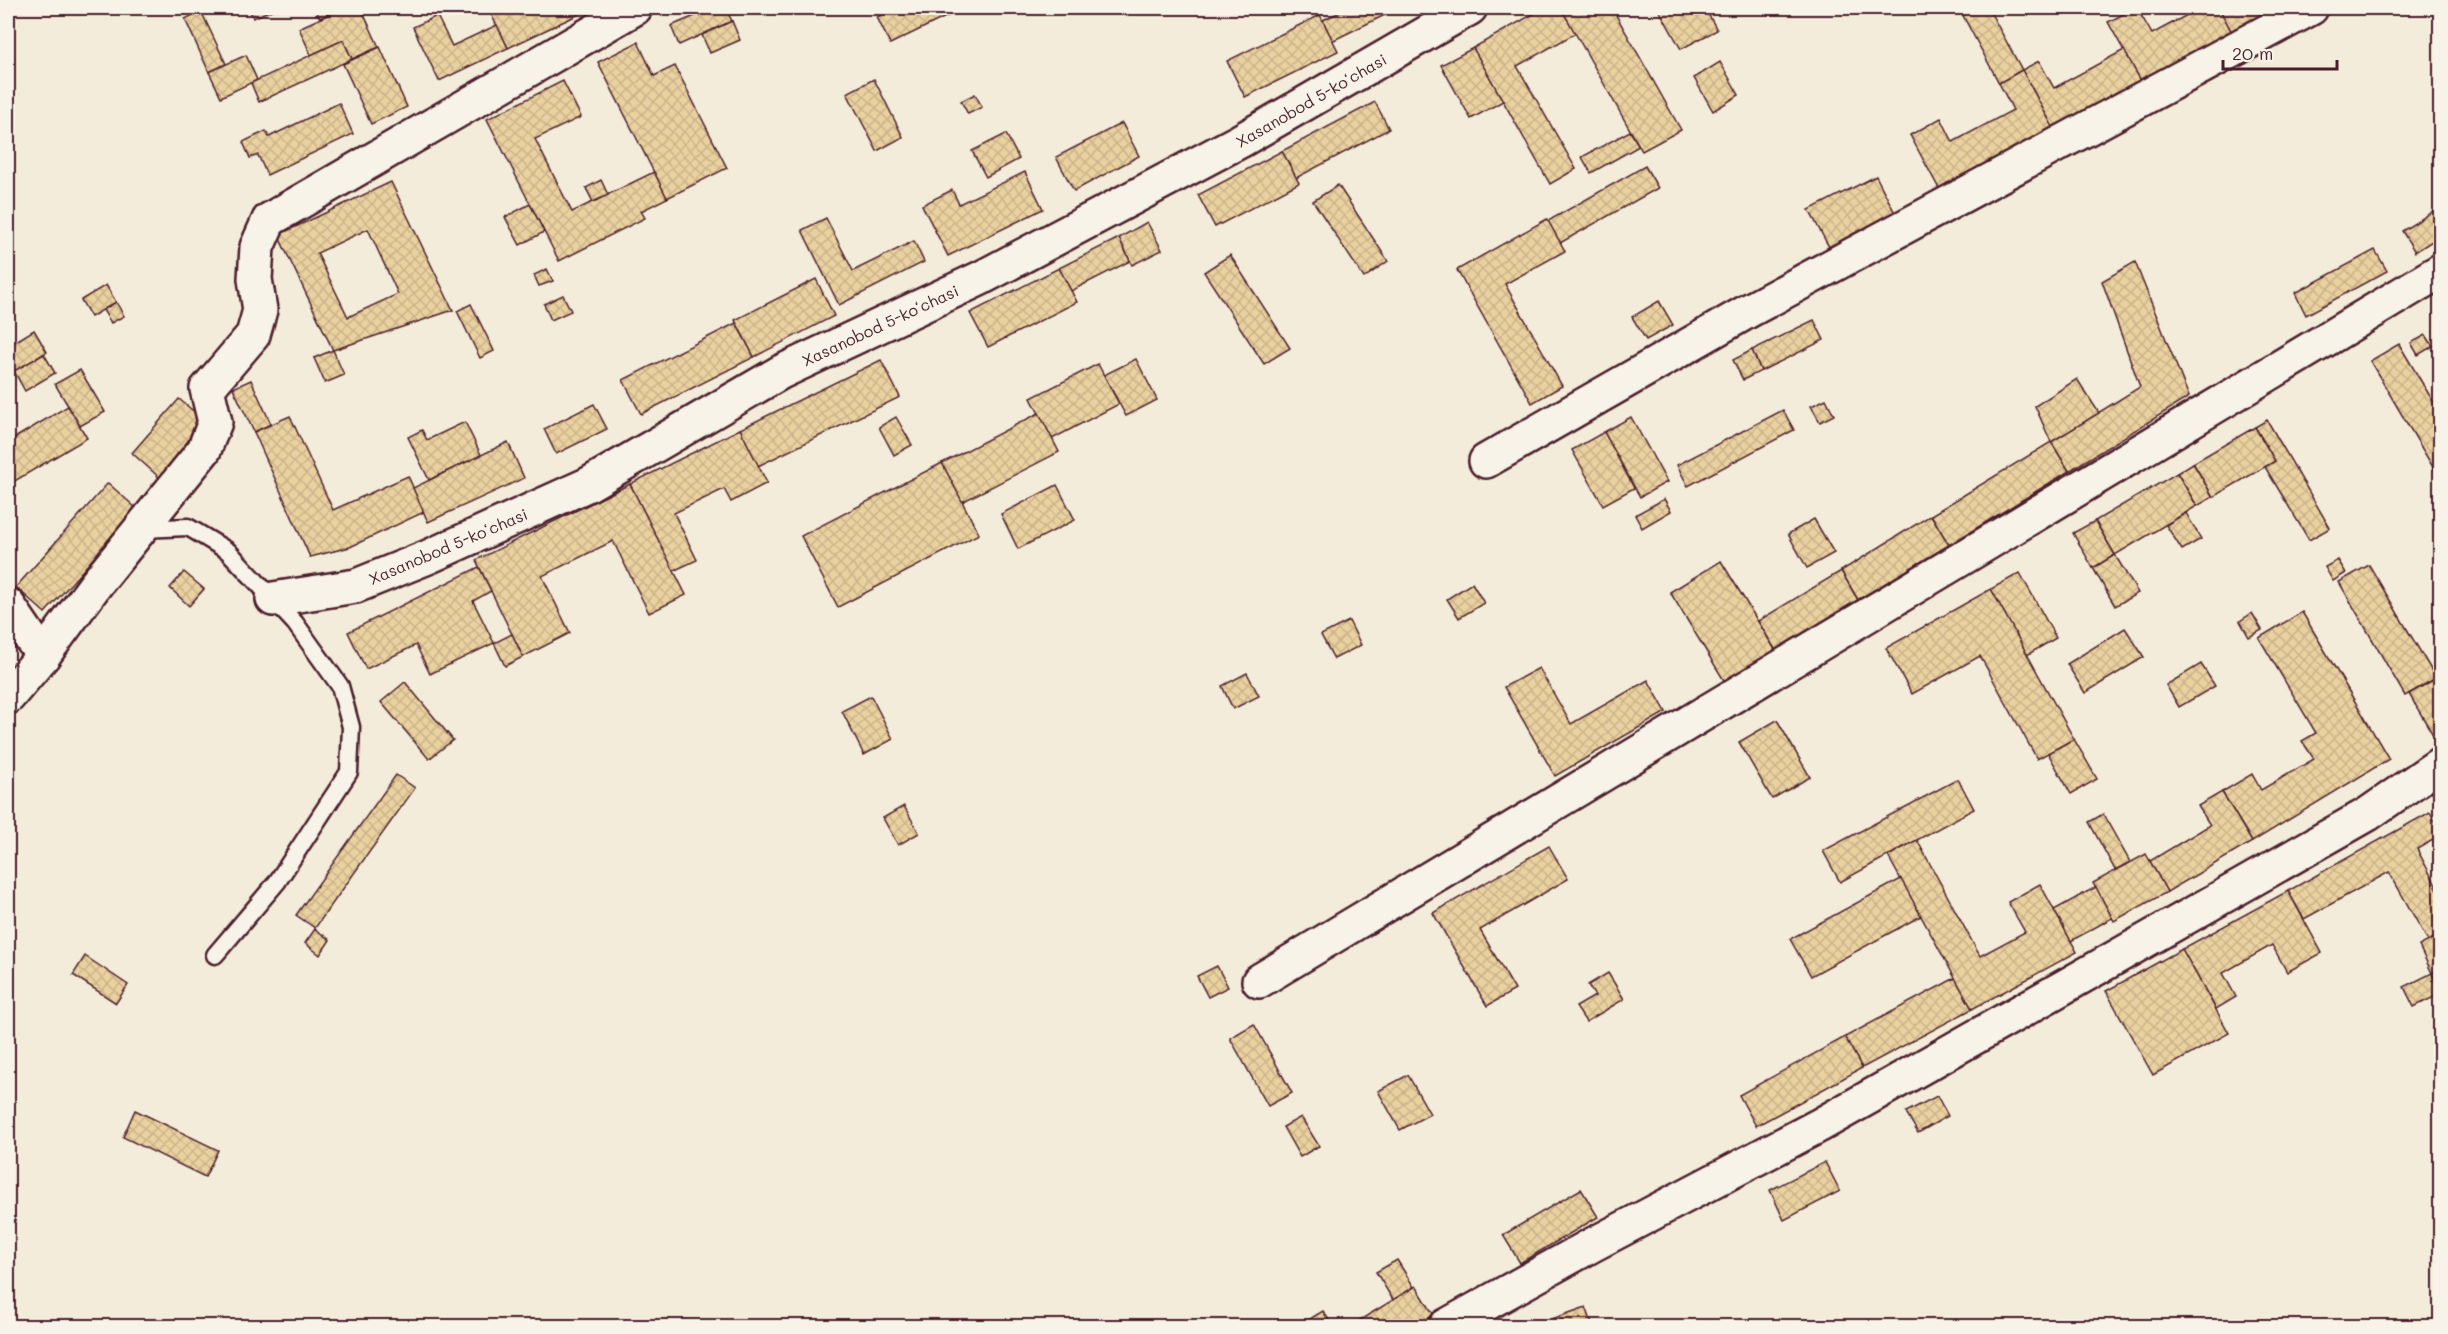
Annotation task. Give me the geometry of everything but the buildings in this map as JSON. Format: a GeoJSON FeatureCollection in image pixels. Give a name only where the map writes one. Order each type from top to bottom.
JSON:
{"type":"FeatureCollection","features":[{"type":"Feature","properties":{"kind":"street"},"geometry":{"type":"LineString","coordinates":[[8,697],[43,657],[140,529],[204,450],[215,422],[207,389],[253,335],[260,310],[255,279],[257,247],[269,220],[635,8]]}},
{"type":"Feature","properties":{"kind":"street","name":"Xasanobod 5-koʻchasi"},"geometry":{"type":"LineString","coordinates":[[273,599],[356,586],[428,557],[589,484],[781,372],[981,278],[1240,141],[1470,8]]}},
{"type":"Feature","properties":{"kind":"street"},"geometry":{"type":"LineString","coordinates":[[1486,461],[1750,310],[2311,8]]}},
{"type":"Feature","properties":{"kind":"street"},"geometry":{"type":"LineString","coordinates":[[1258,981],[2440,271]]}},
{"type":"Feature","properties":{"kind":"street"},"geometry":{"type":"LineString","coordinates":[[8,605],[43,657]]}},
{"type":"Feature","properties":{"kind":"street"},"geometry":{"type":"LineString","coordinates":[[1446,1326],[1592,1245],[1820,1125],[2049,996],[2368,814],[2440,764]]}},
{"type":"Feature","properties":{"kind":"lane"},"geometry":{"type":"LineString","coordinates":[[140,529],[188,527],[228,551],[295,624],[340,686],[351,727],[349,772],[277,882],[215,955]]}}]}
